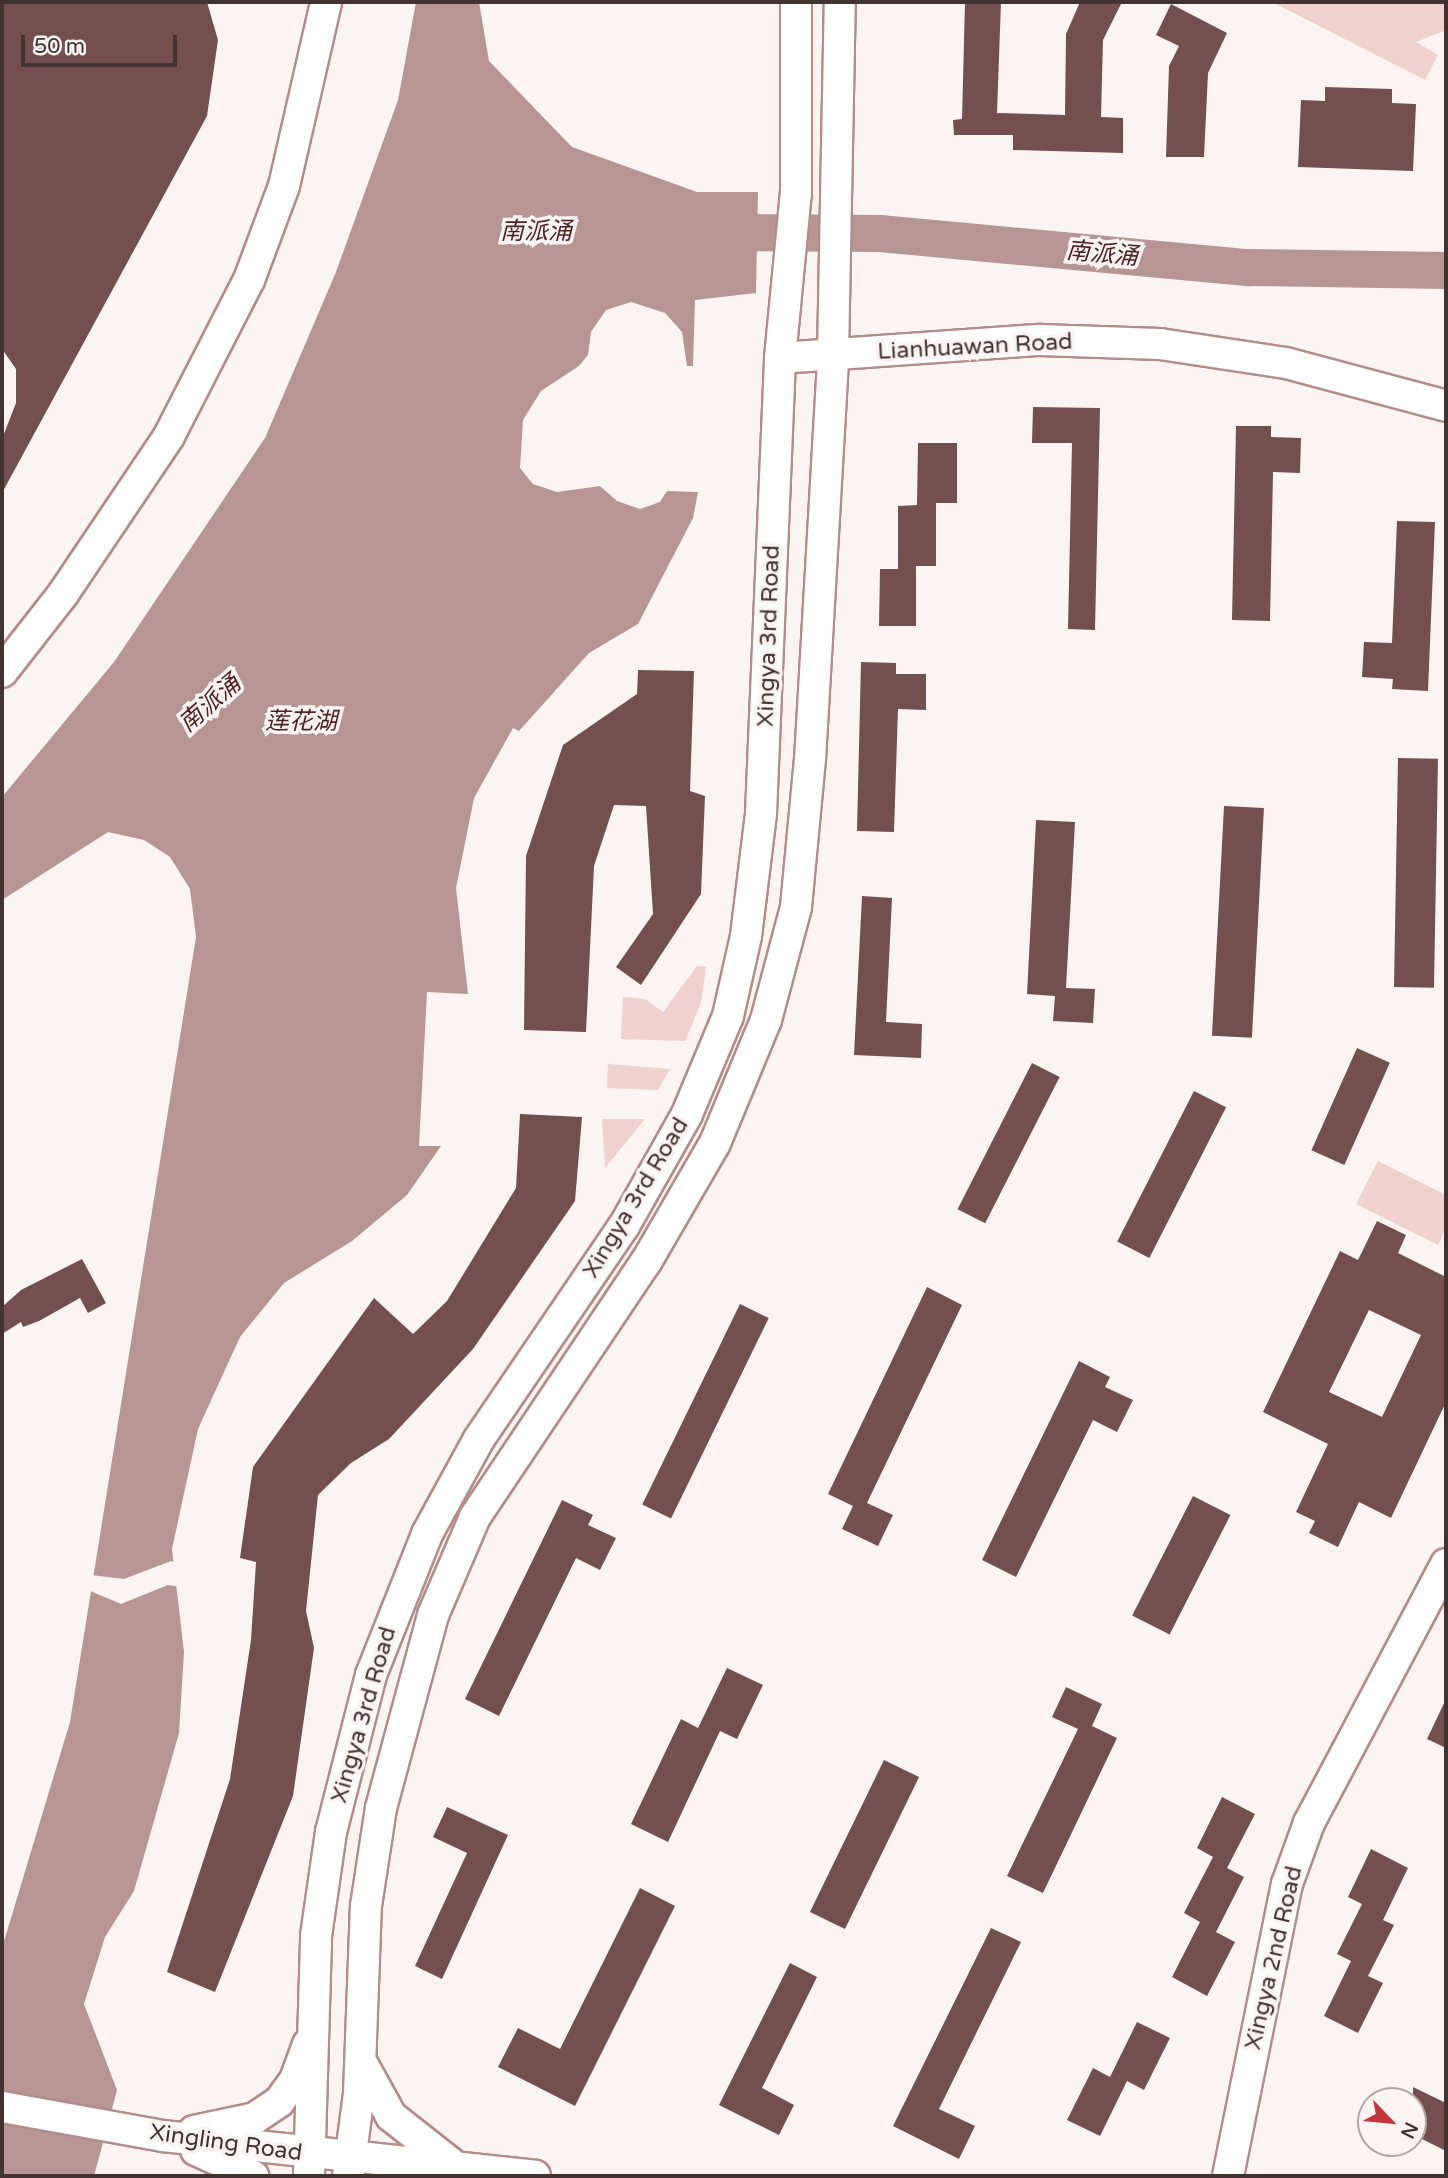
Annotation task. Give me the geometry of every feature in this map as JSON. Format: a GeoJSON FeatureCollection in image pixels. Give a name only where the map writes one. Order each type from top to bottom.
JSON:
{"type":"FeatureCollection","features":[{"type":"Feature","properties":{"kind":"street"},"geometry":{"type":"LineString","coordinates":[[2,672],[64,594],[169,436],[249,280],[284,186],[326,2]]}},
{"type":"Feature","properties":{"kind":"street","name":"Xingya 3rd Road"},"geometry":{"type":"LineString","coordinates":[[310,2165],[314,1976],[331,1832],[370,1675],[427,1534],[480,1439],[651,1182],[687,1114],[728,1016],[746,936],[761,813],[780,358],[796,193],[796,2]]}},
{"type":"Feature","properties":{"kind":"street","name":"Xingya 3rd Road"},"geometry":{"type":"LineString","coordinates":[[349,2168],[362,1976],[381,1808],[433,1615],[475,1517],[640,1272],[715,1143],[781,970],[796,906],[810,760],[833,356],[840,2]]}},
{"type":"Feature","properties":{"kind":"street","name":"Lianhuawan Road"},"geometry":{"type":"LineString","coordinates":[[780,358],[1040,340],[1160,344],[1286,363],[1446,406]]}},
{"type":"Feature","properties":{"kind":"street","name":"Xingya 2nd Road"},"geometry":{"type":"LineString","coordinates":[[1228,2176],[1292,1872],[1309,1823],[1446,1564]]}},
{"type":"Feature","properties":{"kind":"street"},"geometry":{"type":"LineString","coordinates":[[314,1976],[362,1976]]}},
{"type":"Feature","properties":{"kind":"street"},"geometry":{"type":"LineString","coordinates":[[163,2136],[255,2118],[279,2102],[295,2080],[312,2031]]}},
{"type":"Feature","properties":{"kind":"street"},"geometry":{"type":"LineString","coordinates":[[358,2055],[391,2116],[446,2172]]}},
{"type":"Feature","properties":{"kind":"street","name":"Xingling Road"},"geometry":{"type":"LineString","coordinates":[[2,2107],[163,2136],[270,2148],[310,2165],[535,2176]]}},
{"type":"Feature","properties":{"kind":"street"},"geometry":{"type":"LineString","coordinates":[[163,2136],[253,2176]]}},
{"type":"Feature","properties":{"kind":"shaded area"},"geometry":{"type":"Polygon","coordinates":[[[1272,2],[1446,2],[1446,30],[1416,42],[1438,55],[1425,80],[1272,2]]]}},
{"type":"Feature","properties":{"kind":"shaded area"},"geometry":{"type":"Polygon","coordinates":[[[697,966],[706,967],[701,1003],[685,1041],[621,1039],[623,997],[645,999],[663,1012],[697,966]]]}},
{"type":"Feature","properties":{"kind":"shaded area"},"geometry":{"type":"Polygon","coordinates":[[[608,1064],[670,1069],[658,1090],[607,1088],[608,1064]]]}},
{"type":"Feature","properties":{"kind":"shaded area"},"geometry":{"type":"Polygon","coordinates":[[[602,1119],[645,1119],[605,1168],[602,1119]]]}},
{"type":"Feature","properties":{"kind":"shaded area"},"geometry":{"type":"Polygon","coordinates":[[[1378,1161],[1446,1195],[1446,1228],[1438,1245],[1356,1204],[1378,1161]]]}},
{"type":"Feature","properties":{"kind":"water","name":"莲花湖"},"geometry":{"type":"Polygon","coordinates":[[[416,2],[479,2],[489,61],[572,147],[697,192],[758,192],[756,293],[695,300],[693,366],[687,366],[682,332],[665,313],[631,302],[606,310],[591,332],[588,355],[579,366],[541,391],[523,420],[520,468],[533,484],[557,492],[600,486],[617,501],[640,509],[660,502],[667,491],[698,492],[693,518],[638,624],[589,653],[519,731],[513,728],[474,798],[456,888],[468,994],[427,992],[419,1146],[441,1146],[407,1195],[352,1241],[284,1283],[240,1337],[198,1429],[172,1549],[184,1652],[179,1733],[134,1891],[105,1937],[84,2004],[117,2090],[94,2176],[2,2176],[2,1948],[70,1722],[196,937],[190,889],[170,857],[144,840],[108,832],[2,900],[2,797],[114,662],[265,438],[336,272],[398,100],[416,2]]]}},
{"type":"Feature","properties":{"kind":"pier"},"geometry":{"type":"Polygon","coordinates":[[[171,1561],[177,1563],[180,1587],[168,1585],[121,1604],[88,1590],[91,1575],[124,1579],[171,1561]]]}},
{"type":"Feature","properties":{"kind":"building"},"geometry":{"type":"Polygon","coordinates":[[[2,2],[207,2],[218,40],[207,116],[2,493],[2,439],[16,403],[16,369],[2,349],[2,2]]]}},
{"type":"Feature","properties":{"kind":"building"},"geometry":{"type":"Polygon","coordinates":[[[965,2],[1001,2],[997,113],[1065,115],[1066,34],[1080,2],[1122,2],[1103,40],[1101,117],[1123,118],[1123,153],[1013,150],[1013,135],[954,135],[953,120],[962,119],[965,2]]]}},
{"type":"Feature","properties":{"kind":"building"},"geometry":{"type":"Polygon","coordinates":[[[1171,4],[1227,33],[1208,73],[1204,157],[1166,157],[1169,66],[1179,46],[1156,35],[1171,4]]]}},
{"type":"Feature","properties":{"kind":"building"},"geometry":{"type":"Polygon","coordinates":[[[1325,87],[1392,89],[1392,103],[1416,104],[1413,171],[1298,167],[1301,100],[1325,101],[1325,87]]]}},
{"type":"Feature","properties":{"kind":"building"},"geometry":{"type":"Polygon","coordinates":[[[1033,407],[1100,408],[1095,630],[1068,629],[1072,443],[1032,443],[1033,407]]]}},
{"type":"Feature","properties":{"kind":"building"},"geometry":{"type":"Polygon","coordinates":[[[1236,426],[1271,426],[1271,437],[1301,438],[1300,473],[1273,472],[1270,621],[1232,620],[1236,426]]]}},
{"type":"Feature","properties":{"kind":"building"},"geometry":{"type":"Polygon","coordinates":[[[918,443],[957,443],[957,503],[936,503],[936,566],[916,566],[916,626],[879,626],[880,569],[898,569],[898,506],[917,505],[918,443]]]}},
{"type":"Feature","properties":{"kind":"building"},"geometry":{"type":"Polygon","coordinates":[[[1397,521],[1435,522],[1428,691],[1392,689],[1393,679],[1362,677],[1364,642],[1392,643],[1397,521]]]}},
{"type":"Feature","properties":{"kind":"building"},"geometry":{"type":"Polygon","coordinates":[[[861,662],[896,663],[896,674],[926,674],[926,710],[898,709],[894,832],[857,831],[861,662]]]}},
{"type":"Feature","properties":{"kind":"building"},"geometry":{"type":"Polygon","coordinates":[[[638,670],[694,671],[690,791],[705,796],[701,894],[641,985],[616,967],[653,914],[646,806],[614,805],[594,866],[586,1032],[524,1030],[526,856],[563,745],[637,694],[638,670]]]}},
{"type":"Feature","properties":{"kind":"building"},"geometry":{"type":"Polygon","coordinates":[[[1398,758],[1438,759],[1434,988],[1394,987],[1398,758]]]}},
{"type":"Feature","properties":{"kind":"building"},"geometry":{"type":"Polygon","coordinates":[[[1224,806],[1264,808],[1252,1038],[1212,1036],[1224,806]]]}},
{"type":"Feature","properties":{"kind":"building"},"geometry":{"type":"Polygon","coordinates":[[[1036,820],[1075,822],[1066,988],[1095,989],[1093,1023],[1053,1021],[1055,996],[1027,994],[1036,820]]]}},
{"type":"Feature","properties":{"kind":"building"},"geometry":{"type":"Polygon","coordinates":[[[862,896],[892,898],[886,1022],[922,1024],[921,1058],[854,1055],[862,896]]]}},
{"type":"Feature","properties":{"kind":"building"},"geometry":{"type":"Polygon","coordinates":[[[1357,1048],[1390,1063],[1344,1165],[1311,1150],[1357,1048]]]}},
{"type":"Feature","properties":{"kind":"building"},"geometry":{"type":"Polygon","coordinates":[[[1032,1063],[1060,1077],[985,1223],[958,1209],[1032,1063]]]}},
{"type":"Feature","properties":{"kind":"building"},"geometry":{"type":"Polygon","coordinates":[[[1194,1091],[1226,1107],[1149,1258],[1117,1242],[1194,1091]]]}},
{"type":"Feature","properties":{"kind":"building"},"geometry":{"type":"Polygon","coordinates":[[[520,1114],[582,1117],[575,1201],[473,1349],[389,1439],[351,1463],[318,1495],[306,1611],[314,1648],[293,1796],[215,1992],[167,1972],[230,1779],[251,1640],[256,1562],[240,1558],[253,1467],[374,1298],[413,1334],[447,1301],[516,1188],[520,1114]]]}},
{"type":"Feature","properties":{"kind":"building"},"geometry":{"type":"Polygon","coordinates":[[[1377,1221],[1406,1235],[1398,1253],[1446,1277],[1446,1402],[1391,1518],[1359,1502],[1338,1547],[1309,1533],[1315,1521],[1296,1512],[1328,1444],[1263,1412],[1340,1251],[1358,1260],[1377,1221]],[[1369,1310],[1329,1392],[1382,1417],[1421,1335],[1369,1310]]]}},
{"type":"Feature","properties":{"kind":"building"},"geometry":{"type":"Polygon","coordinates":[[[82,1259],[106,1303],[88,1313],[80,1298],[39,1321],[23,1327],[21,1322],[2,1334],[2,1307],[21,1290],[82,1259]]]}},
{"type":"Feature","properties":{"kind":"building"},"geometry":{"type":"Polygon","coordinates":[[[927,1287],[962,1305],[867,1503],[893,1515],[878,1546],[842,1529],[853,1506],[828,1494],[927,1287]]]}},
{"type":"Feature","properties":{"kind":"building"},"geometry":{"type":"Polygon","coordinates":[[[740,1304],[769,1318],[671,1518],[642,1504],[740,1304]]]}},
{"type":"Feature","properties":{"kind":"building"},"geometry":{"type":"Polygon","coordinates":[[[1079,1361],[1110,1377],[1105,1387],[1133,1400],[1117,1432],[1093,1420],[1016,1577],[982,1560],[1079,1361]]]}},
{"type":"Feature","properties":{"kind":"building"},"geometry":{"type":"Polygon","coordinates":[[[1193,1496],[1230,1515],[1170,1634],[1132,1615],[1193,1496]]]}},
{"type":"Feature","properties":{"kind":"building"},"geometry":{"type":"Polygon","coordinates":[[[562,1500],[593,1515],[588,1525],[616,1538],[600,1570],[576,1558],[499,1716],[465,1699],[562,1500]]]}},
{"type":"Feature","properties":{"kind":"building"},"geometry":{"type":"Polygon","coordinates":[[[727,1668],[763,1685],[737,1739],[720,1731],[668,1842],[631,1824],[681,1719],[698,1728],[727,1668]]]}},
{"type":"Feature","properties":{"kind":"building"},"geometry":{"type":"Polygon","coordinates":[[[1066,1687],[1102,1704],[1092,1726],[1117,1738],[1043,1893],[1007,1876],[1078,1729],[1052,1717],[1066,1687]]]}},
{"type":"Feature","properties":{"kind":"building"},"geometry":{"type":"Polygon","coordinates":[[[1446,1699],[1446,1748],[1427,1739],[1446,1699]]]}},
{"type":"Feature","properties":{"kind":"building"},"geometry":{"type":"Polygon","coordinates":[[[884,1760],[919,1777],[845,1929],[810,1912],[884,1760]]]}},
{"type":"Feature","properties":{"kind":"building"},"geometry":{"type":"Polygon","coordinates":[[[1222,1797],[1255,1814],[1227,1868],[1244,1877],[1216,1932],[1235,1942],[1207,1996],[1172,1977],[1200,1922],[1184,1913],[1213,1857],[1197,1848],[1222,1797]]]}},
{"type":"Feature","properties":{"kind":"building"},"geometry":{"type":"Polygon","coordinates":[[[447,1807],[508,1835],[442,1979],[415,1966],[467,1853],[433,1837],[447,1807]]]}},
{"type":"Feature","properties":{"kind":"building"},"geometry":{"type":"Polygon","coordinates":[[[1371,1849],[1408,1868],[1383,1920],[1394,1925],[1368,1976],[1383,1983],[1358,2033],[1324,2016],[1351,1961],[1337,1954],[1362,1904],[1348,1897],[1371,1849]]]}},
{"type":"Feature","properties":{"kind":"building"},"geometry":{"type":"Polygon","coordinates":[[[640,1888],[675,1906],[575,2106],[498,2067],[518,2028],[560,2049],[640,1888]]]}},
{"type":"Feature","properties":{"kind":"building"},"geometry":{"type":"Polygon","coordinates":[[[991,1928],[1021,1942],[939,2109],[975,2126],[959,2159],[893,2126],[991,1928]]]}},
{"type":"Feature","properties":{"kind":"building"},"geometry":{"type":"Polygon","coordinates":[[[790,1963],[817,1977],[762,2088],[794,2105],[779,2135],[719,2105],[790,1963]]]}},
{"type":"Feature","properties":{"kind":"building"},"geometry":{"type":"Polygon","coordinates":[[[1137,2022],[1170,2038],[1144,2090],[1127,2081],[1100,2136],[1067,2120],[1093,2068],[1110,2077],[1137,2022]]]}},
{"type":"Feature","properties":{"kind":"building"},"geometry":{"type":"Polygon","coordinates":[[[1427,2094],[1446,2103],[1446,2151],[1427,2142],[1427,2094]]]}},
{"type":"Feature","properties":{"kind":"waterway","name":"南派涌"},"geometry":{"type":"LineString","coordinates":[[704,232],[879,233],[1249,267],[1446,270]]}}]}
